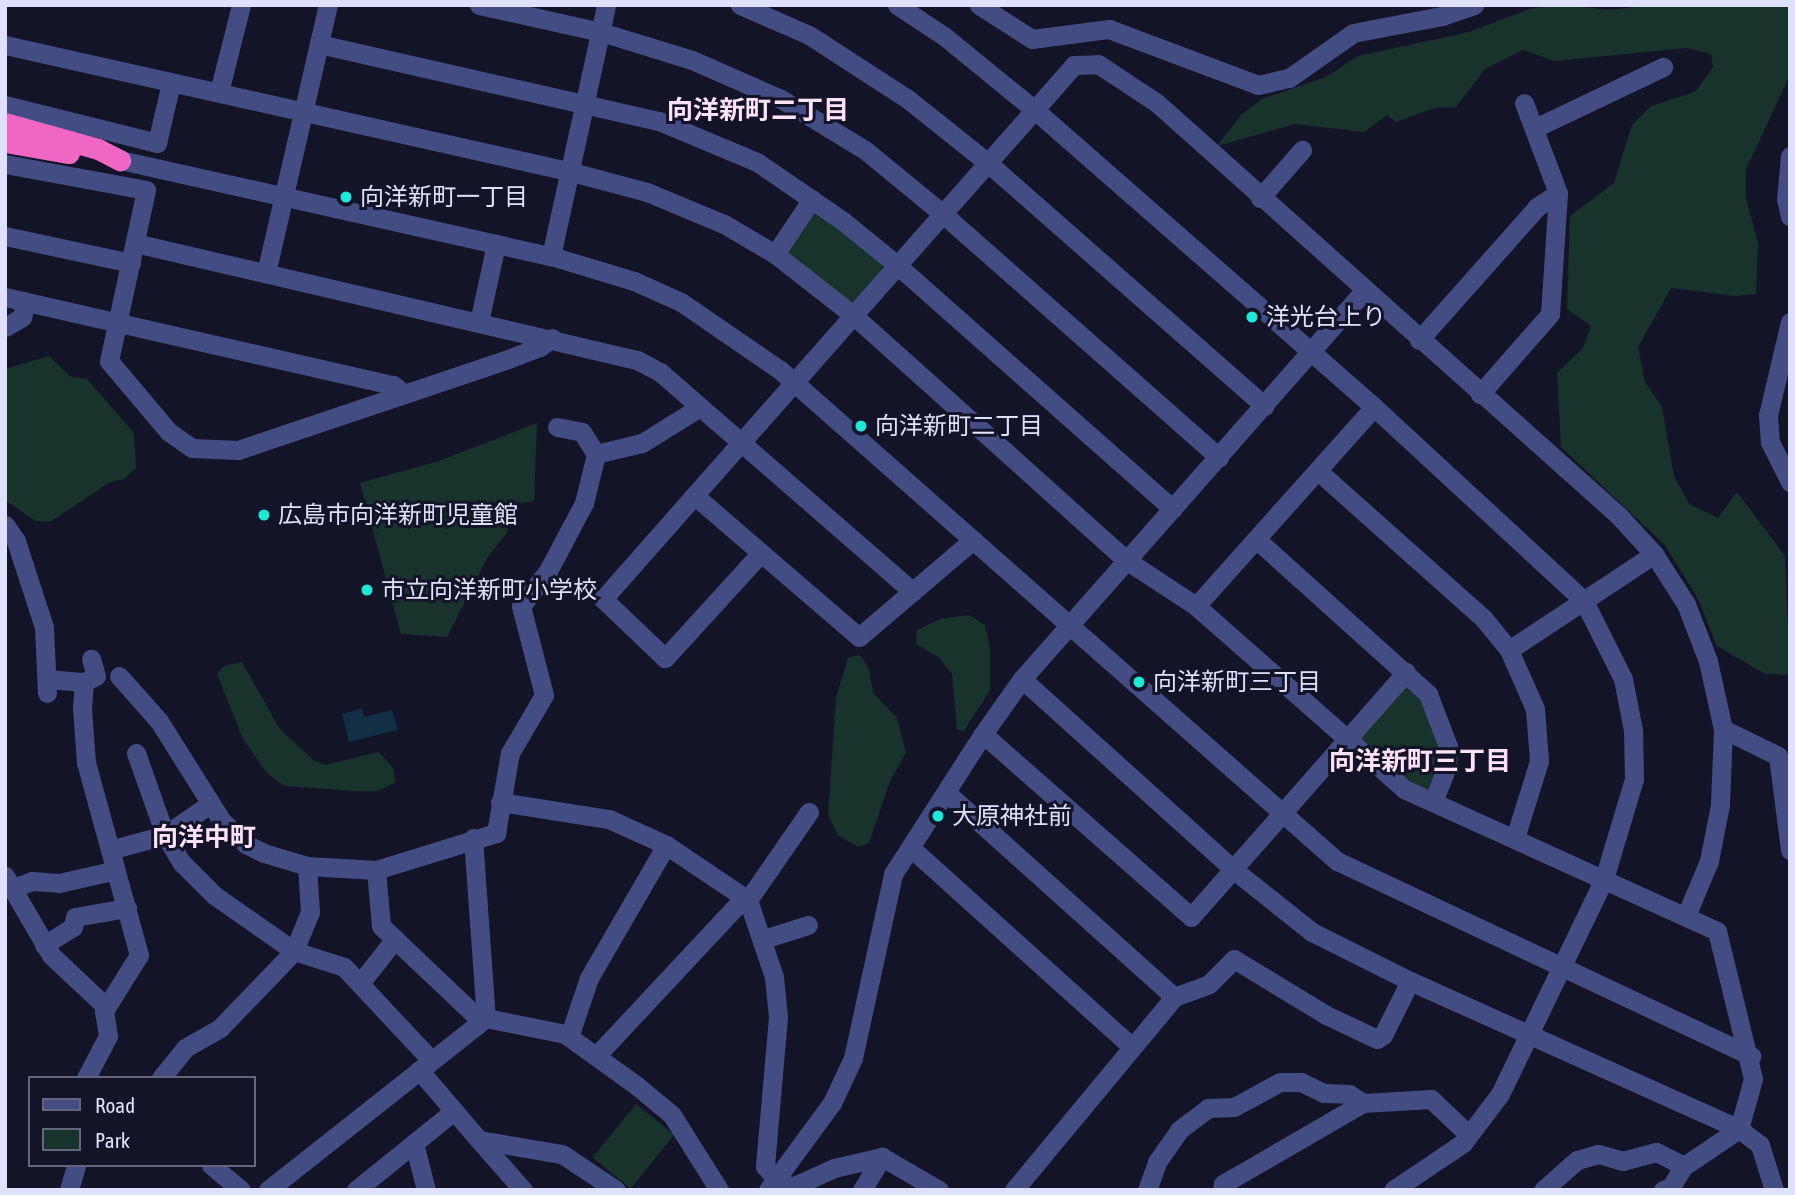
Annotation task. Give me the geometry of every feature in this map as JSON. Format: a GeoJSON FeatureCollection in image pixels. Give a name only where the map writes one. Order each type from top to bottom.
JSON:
{"type":"FeatureCollection","features":[{"type":"Feature","properties":{"kind":"highway"},"geometry":{"type":"LineString","coordinates":[[5,123],[99,149],[120,160]]}},
{"type":"Feature","properties":{"kind":"highway"},"geometry":{"type":"LineString","coordinates":[[5,133],[120,160]]}},
{"type":"Feature","properties":{"kind":"highway"},"geometry":{"type":"LineString","coordinates":[[5,142],[120,160]]}},
{"type":"Feature","properties":{"kind":"street"},"geometry":{"type":"LineString","coordinates":[[219,92],[241,5]]}},
{"type":"Feature","properties":{"kind":"street"},"geometry":{"type":"LineString","coordinates":[[266,273],[328,5]]}},
{"type":"Feature","properties":{"kind":"street"},"geometry":{"type":"LineString","coordinates":[[479,5],[601,32],[692,60],[781,99],[864,150],[943,214],[1219,457]]}},
{"type":"Feature","properties":{"kind":"street"},"geometry":{"type":"LineString","coordinates":[[551,256],[606,5]]}},
{"type":"Feature","properties":{"kind":"street"},"geometry":{"type":"LineString","coordinates":[[740,5],[809,35],[909,100],[988,163],[1265,406]]}},
{"type":"Feature","properties":{"kind":"street"},"geometry":{"type":"LineString","coordinates":[[897,5],[944,36],[1036,111],[1374,407],[1584,601],[1623,679],[1633,730],[1634,779],[1604,879],[1500,1094],[1469,1135],[1429,1170],[1393,1190]]}},
{"type":"Feature","properties":{"kind":"street"},"geometry":{"type":"LineString","coordinates":[[979,5],[1032,39],[1109,29],[1258,85],[1289,78],[1353,33],[1442,16],[1474,5]]}},
{"type":"Feature","properties":{"kind":"street"},"geometry":{"type":"LineString","coordinates":[[319,44],[659,121],[757,162],[811,199],[897,265],[1173,509]]}},
{"type":"Feature","properties":{"kind":"street"},"geometry":{"type":"LineString","coordinates":[[5,46],[568,171],[647,192],[724,224],[775,254],[853,315],[1126,560],[1196,606],[1346,742],[1404,789],[1717,931],[1751,1056],[1753,1079],[1739,1129],[1684,1166],[1670,1188],[1663,1190]]}},
{"type":"Feature","properties":{"kind":"street"},"geometry":{"type":"LineString","coordinates":[[760,554],[665,658],[603,599],[1074,65],[1098,64],[1157,103],[1364,291],[1619,516],[1654,554],[1695,627],[1708,662],[1723,729],[1717,817],[1709,861],[1686,916]]}},
{"type":"Feature","properties":{"kind":"street"},"geometry":{"type":"LineString","coordinates":[[1535,128],[1663,67]]}},
{"type":"Feature","properties":{"kind":"street"},"geometry":{"type":"LineString","coordinates":[[5,105],[157,143],[171,83]]}},
{"type":"Feature","properties":{"kind":"street"},"geometry":{"type":"LineString","coordinates":[[1480,394],[1550,314],[1558,193],[1524,103]]}},
{"type":"Feature","properties":{"kind":"street"},"geometry":{"type":"LineString","coordinates":[[1260,198],[1302,150]]}},
{"type":"Feature","properties":{"kind":"street"},"geometry":{"type":"LineString","coordinates":[[1790,156],[1786,199],[1790,217]]}},
{"type":"Feature","properties":{"kind":"street"},"geometry":{"type":"LineString","coordinates":[[120,160],[551,256],[681,302],[744,343],[795,384],[1338,861],[1371,881],[1751,1056]]}},
{"type":"Feature","properties":{"kind":"street"},"geometry":{"type":"LineString","coordinates":[[5,164],[146,190],[109,361],[169,432],[192,448],[239,450],[540,347],[552,338]]}},
{"type":"Feature","properties":{"kind":"street"},"geometry":{"type":"LineString","coordinates":[[1419,340],[1531,214],[1558,193]]}},
{"type":"Feature","properties":{"kind":"street"},"geometry":{"type":"LineString","coordinates":[[775,254],[811,199]]}},
{"type":"Feature","properties":{"kind":"street"},"geometry":{"type":"LineString","coordinates":[[5,236],[266,273],[637,360],[660,372],[913,592]]}},
{"type":"Feature","properties":{"kind":"street"},"geometry":{"type":"LineString","coordinates":[[479,322],[496,244]]}},
{"type":"Feature","properties":{"kind":"street"},"geometry":{"type":"LineString","coordinates":[[772,1184],[832,1103],[853,1058],[893,874],[948,794],[983,734],[1022,679],[1364,291]]}},
{"type":"Feature","properties":{"kind":"street"},"geometry":{"type":"LineString","coordinates":[[5,297],[393,384],[404,394]]}},
{"type":"Feature","properties":{"kind":"street"},"geometry":{"type":"LineString","coordinates":[[5,327],[22,317],[26,301]]}},
{"type":"Feature","properties":{"kind":"street"},"geometry":{"type":"LineString","coordinates":[[1790,322],[1768,415],[1770,442],[1790,482]]}},
{"type":"Feature","properties":{"kind":"street"},"geometry":{"type":"LineString","coordinates":[[596,454],[642,443],[700,407]]}},
{"type":"Feature","properties":{"kind":"street"},"geometry":{"type":"LineString","coordinates":[[1196,606],[1374,407]]}},
{"type":"Feature","properties":{"kind":"street"},"geometry":{"type":"LineString","coordinates":[[119,676],[166,731],[210,804],[246,844],[307,866],[376,870],[496,832],[510,753],[544,695],[521,606],[548,571],[584,503],[596,454],[582,432],[557,427]]}},
{"type":"Feature","properties":{"kind":"street"},"geometry":{"type":"LineString","coordinates":[[1318,471],[1484,619],[1509,650],[1535,709],[1539,761],[1515,838]]}},
{"type":"Feature","properties":{"kind":"street"},"geometry":{"type":"LineString","coordinates":[[695,496],[859,637],[973,540]]}},
{"type":"Feature","properties":{"kind":"street"},"geometry":{"type":"LineString","coordinates":[[5,525],[16,541],[44,627],[48,686],[84,682],[96,676],[91,659]]}},
{"type":"Feature","properties":{"kind":"street"},"geometry":{"type":"LineString","coordinates":[[1256,539],[1428,694],[1443,726],[1447,767],[1433,801]]}},
{"type":"Feature","properties":{"kind":"street"},"geometry":{"type":"LineString","coordinates":[[1509,650],[1654,554]]}},
{"type":"Feature","properties":{"kind":"street"},"geometry":{"type":"LineString","coordinates":[[983,734],[1191,917],[1406,672]]}},
{"type":"Feature","properties":{"kind":"street"},"geometry":{"type":"LineString","coordinates":[[1022,679],[1234,870],[1312,932],[1410,981],[1739,1129],[1760,1145],[1774,1190]]}},
{"type":"Feature","properties":{"kind":"street"},"geometry":{"type":"LineString","coordinates":[[84,682],[86,763],[139,955],[106,1007],[108,1037],[87,1076]]}},
{"type":"Feature","properties":{"kind":"street"},"geometry":{"type":"LineString","coordinates":[[1723,729],[1784,752],[1790,850]]}},
{"type":"Feature","properties":{"kind":"street"},"geometry":{"type":"LineString","coordinates":[[136,753],[164,835],[182,863],[214,894],[294,951],[344,967],[361,982],[425,1065],[454,1111],[523,1190]]}},
{"type":"Feature","properties":{"kind":"street"},"geometry":{"type":"LineString","coordinates":[[948,794],[1174,998]]}},
{"type":"Feature","properties":{"kind":"street"},"geometry":{"type":"LineString","coordinates":[[500,802],[587,814],[666,845],[747,898],[764,939],[778,1017],[765,1166],[772,1184]]}},
{"type":"Feature","properties":{"kind":"street"},"geometry":{"type":"LineString","coordinates":[[110,850],[164,835],[210,804]]}},
{"type":"Feature","properties":{"kind":"street"},"geometry":{"type":"LineString","coordinates":[[596,1056],[747,898],[809,812]]}},
{"type":"Feature","properties":{"kind":"street"},"geometry":{"type":"LineString","coordinates":[[473,838],[483,1019]]}},
{"type":"Feature","properties":{"kind":"street"},"geometry":{"type":"LineString","coordinates":[[567,1036],[589,978],[666,845]]}},
{"type":"Feature","properties":{"kind":"street"},"geometry":{"type":"LineString","coordinates":[[911,848],[1131,1046]]}},
{"type":"Feature","properties":{"kind":"street"},"geometry":{"type":"LineString","coordinates":[[164,1076],[185,1048],[220,1028],[294,951],[310,912],[307,866]]}},
{"type":"Feature","properties":{"kind":"street"},"geometry":{"type":"LineString","coordinates":[[106,1007],[44,945],[9,882],[59,883],[116,870]]}},
{"type":"Feature","properties":{"kind":"street"},"geometry":{"type":"LineString","coordinates":[[376,870],[381,926],[483,1019],[567,1036],[672,1115],[719,1190]]}},
{"type":"Feature","properties":{"kind":"street"},"geometry":{"type":"LineString","coordinates":[[44,945],[73,927],[75,917],[127,908]]}},
{"type":"Feature","properties":{"kind":"street"},"geometry":{"type":"LineString","coordinates":[[764,939],[807,925]]}},
{"type":"Feature","properties":{"kind":"street"},"geometry":{"type":"LineString","coordinates":[[361,982],[395,939]]}},
{"type":"Feature","properties":{"kind":"street"},"geometry":{"type":"LineString","coordinates":[[1014,1190],[1131,1046],[1174,998],[1209,984],[1234,960],[1326,1015],[1377,1039],[1383,1035],[1410,981]]}},
{"type":"Feature","properties":{"kind":"street"},"geometry":{"type":"LineString","coordinates":[[268,1190],[483,1019]]}},
{"type":"Feature","properties":{"kind":"street"},"geometry":{"type":"LineString","coordinates":[[1147,1190],[1157,1162],[1179,1130],[1208,1108],[1234,1107],[1280,1082],[1301,1082],[1324,1093],[1349,1094],[1363,1103]]}},
{"type":"Feature","properties":{"kind":"street"},"geometry":{"type":"LineString","coordinates":[[1222,1190],[1223,1184],[1363,1103],[1431,1099],[1469,1135]]}},
{"type":"Feature","properties":{"kind":"street"},"geometry":{"type":"LineString","coordinates":[[356,1190],[454,1111]]}},
{"type":"Feature","properties":{"kind":"street"},"geometry":{"type":"LineString","coordinates":[[479,1140],[562,1154],[616,1190]]}},
{"type":"Feature","properties":{"kind":"street"},"geometry":{"type":"LineString","coordinates":[[414,1143],[426,1190]]}},
{"type":"Feature","properties":{"kind":"street"},"geometry":{"type":"LineString","coordinates":[[1543,1190],[1577,1160],[1598,1154],[1623,1160],[1656,1152],[1684,1166]]}},
{"type":"Feature","properties":{"kind":"street"},"geometry":{"type":"LineString","coordinates":[[772,1184],[792,1187],[834,1168],[881,1157],[939,1190]]}},
{"type":"Feature","properties":{"kind":"street"},"geometry":{"type":"LineString","coordinates":[[862,1190],[881,1157]]}},
{"type":"Feature","properties":{"kind":"street"},"geometry":{"type":"LineString","coordinates":[[69,1190],[75,1167]]}},
{"type":"Feature","properties":{"kind":"street"},"geometry":{"type":"LineString","coordinates":[[213,1167],[241,1190]]}},
{"type":"Feature","properties":{"kind":"green space"},"geometry":{"type":"Polygon","coordinates":[[[1563,5],[1611,10],[1651,5],[1790,5],[1790,75],[1746,169],[1746,198],[1758,244],[1756,294],[1735,296],[1671,288],[1638,347],[1645,382],[1662,407],[1674,476],[1689,504],[1718,518],[1737,492],[1785,556],[1790,675],[1765,674],[1717,646],[1697,597],[1664,544],[1561,447],[1557,373],[1583,348],[1591,326],[1567,309],[1570,216],[1614,183],[1632,125],[1651,106],[1695,92],[1713,67],[1711,54],[1687,48],[1554,61],[1523,50],[1485,69],[1456,107],[1434,108],[1396,122],[1387,115],[1364,132],[1295,124],[1217,146],[1241,115],[1262,99],[1326,77],[1358,56],[1469,32],[1529,9],[1563,5]]]}},
{"type":"Feature","properties":{"kind":"green space"},"geometry":{"type":"Polygon","coordinates":[[[816,209],[882,262],[884,271],[856,302],[848,303],[786,253],[816,209]]]}},
{"type":"Feature","properties":{"kind":"green space"},"geometry":{"type":"Polygon","coordinates":[[[49,356],[71,377],[87,379],[134,433],[136,468],[124,479],[110,482],[50,522],[35,521],[5,500],[5,369],[49,356]]]}},
{"type":"Feature","properties":{"kind":"green space"},"geometry":{"type":"Polygon","coordinates":[[[537,423],[534,501],[514,504],[507,533],[487,558],[447,637],[401,634],[360,483],[439,461],[537,423]]]}},
{"type":"Feature","properties":{"kind":"green space"},"geometry":{"type":"Polygon","coordinates":[[[969,615],[985,625],[990,648],[990,690],[964,731],[957,730],[952,674],[938,657],[916,644],[917,630],[940,619],[969,615]]]}},
{"type":"Feature","properties":{"kind":"green space"},"geometry":{"type":"Polygon","coordinates":[[[860,655],[869,669],[873,693],[897,718],[906,753],[890,781],[869,843],[858,847],[838,835],[828,815],[836,698],[848,658],[860,655]]]}},
{"type":"Feature","properties":{"kind":"green space"},"geometry":{"type":"Polygon","coordinates":[[[242,662],[279,728],[314,761],[325,765],[379,752],[393,768],[396,782],[378,791],[284,786],[266,772],[243,739],[217,674],[224,666],[242,662]]]}},
{"type":"Feature","properties":{"kind":"green space"},"geometry":{"type":"Polygon","coordinates":[[[1411,685],[1438,727],[1440,768],[1431,788],[1424,792],[1398,779],[1356,739],[1402,687],[1411,685]]]}},
{"type":"Feature","properties":{"kind":"green space"},"geometry":{"type":"Polygon","coordinates":[[[636,1104],[674,1135],[631,1188],[593,1158],[636,1104]]]}},
{"type":"Feature","properties":{"kind":"water"},"geometry":{"type":"Polygon","coordinates":[[[362,708],[364,717],[392,710],[398,730],[349,742],[342,714],[362,708]]]}},
{"type":"Feature","properties":{"kind":"place","name":"向洋新町一丁目"},"geometry":{"type":"Point","coordinates":[346,197]}},
{"type":"Feature","properties":{"kind":"place","name":"洋光台上り"},"geometry":{"type":"Point","coordinates":[1252,317]}},
{"type":"Feature","properties":{"kind":"place","name":"向洋新町二丁目"},"geometry":{"type":"Point","coordinates":[861,426]}},
{"type":"Feature","properties":{"kind":"place","name":"広島市向洋新町児童館"},"geometry":{"type":"Point","coordinates":[264,515]}},
{"type":"Feature","properties":{"kind":"place","name":"市立向洋新町小学校"},"geometry":{"type":"Point","coordinates":[367,590]}},
{"type":"Feature","properties":{"kind":"place","name":"向洋新町三丁目"},"geometry":{"type":"Point","coordinates":[1139,682]}},
{"type":"Feature","properties":{"kind":"place","name":"大原神社前"},"geometry":{"type":"Point","coordinates":[938,816]}},
{"type":"Feature","properties":{"kind":"district","name":"向洋新町二丁目"},"geometry":{"type":"Point","coordinates":[758,111]}},
{"type":"Feature","properties":{"kind":"district","name":"向洋新町三丁目"},"geometry":{"type":"Point","coordinates":[1420,762]}},
{"type":"Feature","properties":{"kind":"district","name":"向洋中町"},"geometry":{"type":"Point","coordinates":[204,838]}}]}
